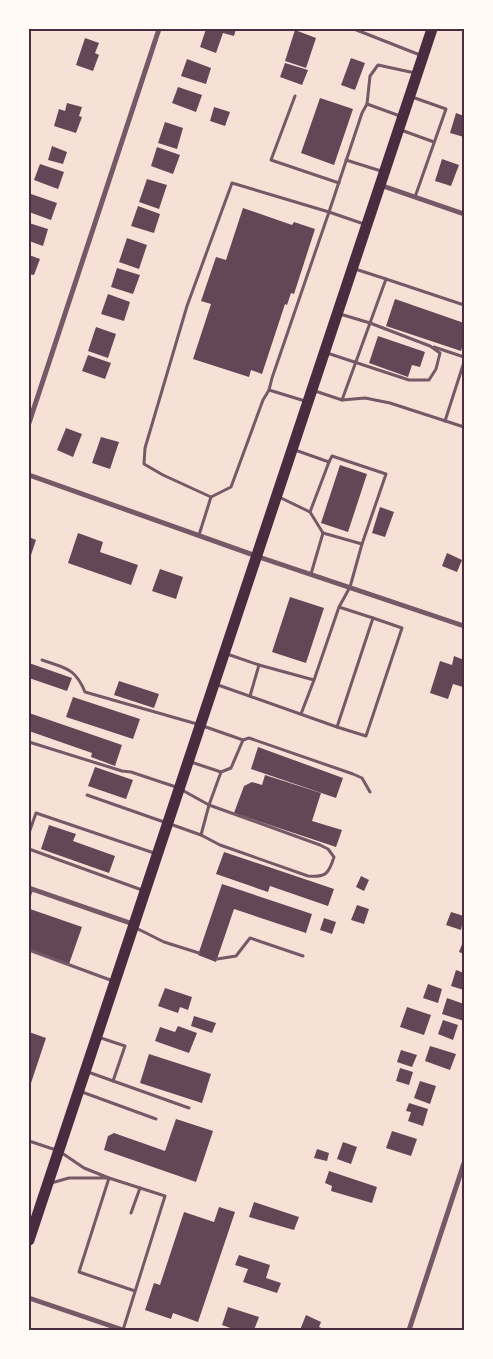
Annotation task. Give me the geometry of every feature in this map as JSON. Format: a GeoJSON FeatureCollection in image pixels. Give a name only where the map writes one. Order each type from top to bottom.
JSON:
{"type":"FeatureCollection","features":[{"type":"Feature","properties":{"kind":"main road"},"geometry":{"type":"LineString","coordinates":[[29,1240],[432,29]]}},
{"type":"Feature","properties":{"kind":"street"},"geometry":{"type":"LineString","coordinates":[[29,422],[159,29]]}},
{"type":"Feature","properties":{"kind":"street"},"geometry":{"type":"LineString","coordinates":[[380,185],[464,214]]}},
{"type":"Feature","properties":{"kind":"street"},"geometry":{"type":"LineString","coordinates":[[29,476],[256,556],[464,626]]}},
{"type":"Feature","properties":{"kind":"street"},"geometry":{"type":"LineString","coordinates":[[30,888],[133,925]]}},
{"type":"Feature","properties":{"kind":"street"},"geometry":{"type":"LineString","coordinates":[[409,1330],[464,1163]]}},
{"type":"Feature","properties":{"kind":"street"},"geometry":{"type":"LineString","coordinates":[[29,1298],[123,1330]]}},
{"type":"Feature","properties":{"kind":"lane"},"geometry":{"type":"LineString","coordinates":[[354,29],[423,56]]}},
{"type":"Feature","properties":{"kind":"lane"},"geometry":{"type":"LineString","coordinates":[[199,535],[211,497],[231,487],[263,400],[270,390],[272,378],[338,183],[362,113],[367,104],[370,76],[378,65],[417,73]]}},
{"type":"Feature","properties":{"kind":"lane"},"geometry":{"type":"LineString","coordinates":[[295,96],[271,160],[338,183]]}},
{"type":"Feature","properties":{"kind":"lane"},"geometry":{"type":"LineString","coordinates":[[410,96],[446,109],[415,197]]}},
{"type":"Feature","properties":{"kind":"lane"},"geometry":{"type":"LineString","coordinates":[[367,104],[402,117]]}},
{"type":"Feature","properties":{"kind":"lane"},"geometry":{"type":"LineString","coordinates":[[398,129],[434,142]]}},
{"type":"Feature","properties":{"kind":"lane"},"geometry":{"type":"LineString","coordinates":[[346,160],[384,172]]}},
{"type":"Feature","properties":{"kind":"lane"},"geometry":{"type":"LineString","coordinates":[[211,497],[144,464],[145,448],[187,306],[232,183],[366,225]]}},
{"type":"Feature","properties":{"kind":"lane"},"geometry":{"type":"LineString","coordinates":[[352,268],[464,305]]}},
{"type":"Feature","properties":{"kind":"lane"},"geometry":{"type":"LineString","coordinates":[[342,400],[386,279]]}},
{"type":"Feature","properties":{"kind":"lane"},"geometry":{"type":"LineString","coordinates":[[337,313],[464,357]]}},
{"type":"Feature","properties":{"kind":"lane"},"geometry":{"type":"LineString","coordinates":[[324,352],[409,380],[429,380],[436,369],[440,353],[430,346]]}},
{"type":"Feature","properties":{"kind":"lane"},"geometry":{"type":"LineString","coordinates":[[445,421],[464,362]]}},
{"type":"Feature","properties":{"kind":"lane"},"geometry":{"type":"LineString","coordinates":[[270,390],[308,402]]}},
{"type":"Feature","properties":{"kind":"lane"},"geometry":{"type":"LineString","coordinates":[[312,390],[342,400],[364,398],[390,403],[464,427]]}},
{"type":"Feature","properties":{"kind":"lane"},"geometry":{"type":"LineString","coordinates":[[292,449],[330,462]]}},
{"type":"Feature","properties":{"kind":"lane"},"geometry":{"type":"LineString","coordinates":[[301,714],[339,607],[350,587],[362,544],[386,474],[332,456],[310,512]]}},
{"type":"Feature","properties":{"kind":"lane"},"geometry":{"type":"LineString","coordinates":[[276,496],[310,512],[323,532],[362,544]]}},
{"type":"Feature","properties":{"kind":"lane"},"geometry":{"type":"LineString","coordinates":[[312,574],[323,532]]}},
{"type":"Feature","properties":{"kind":"lane"},"geometry":{"type":"LineString","coordinates":[[214,684],[366,736],[402,628],[339,607]]}},
{"type":"Feature","properties":{"kind":"lane"},"geometry":{"type":"LineString","coordinates":[[337,726],[373,618]]}},
{"type":"Feature","properties":{"kind":"lane"},"geometry":{"type":"LineString","coordinates":[[224,653],[314,680]]}},
{"type":"Feature","properties":{"kind":"lane"},"geometry":{"type":"LineString","coordinates":[[42,660],[72,671],[80,681],[85,692],[200,725],[243,740],[249,738],[353,774],[362,778],[370,792]]}},
{"type":"Feature","properties":{"kind":"lane"},"geometry":{"type":"LineString","coordinates":[[250,696],[259,665]]}},
{"type":"Feature","properties":{"kind":"lane"},"geometry":{"type":"LineString","coordinates":[[188,761],[220,772],[232,768],[243,740]]}},
{"type":"Feature","properties":{"kind":"lane"},"geometry":{"type":"LineString","coordinates":[[29,742],[179,788],[209,805],[320,845],[328,849],[334,857],[326,874],[318,877],[308,876],[220,845],[201,835],[88,795]]}},
{"type":"Feature","properties":{"kind":"lane"},"geometry":{"type":"LineString","coordinates":[[201,835],[220,772]]}},
{"type":"Feature","properties":{"kind":"lane"},"geometry":{"type":"LineString","coordinates":[[29,833],[36,812],[157,854]]}},
{"type":"Feature","properties":{"kind":"lane"},"geometry":{"type":"LineString","coordinates":[[29,849],[145,891]]}},
{"type":"Feature","properties":{"kind":"lane"},"geometry":{"type":"LineString","coordinates":[[29,897],[30,888]]}},
{"type":"Feature","properties":{"kind":"lane"},"geometry":{"type":"LineString","coordinates":[[133,925],[164,942],[198,953]]}},
{"type":"Feature","properties":{"kind":"lane"},"geometry":{"type":"LineString","coordinates":[[217,959],[236,956],[250,938],[303,956]]}},
{"type":"Feature","properties":{"kind":"lane"},"geometry":{"type":"LineString","coordinates":[[29,950],[115,982]]}},
{"type":"Feature","properties":{"kind":"lane"},"geometry":{"type":"LineString","coordinates":[[96,1037],[125,1046],[113,1081]]}},
{"type":"Feature","properties":{"kind":"lane"},"geometry":{"type":"LineString","coordinates":[[85,1071],[189,1108]]}},
{"type":"Feature","properties":{"kind":"lane"},"geometry":{"type":"LineString","coordinates":[[79,1090],[156,1119]]}},
{"type":"Feature","properties":{"kind":"lane"},"geometry":{"type":"LineString","coordinates":[[29,1141],[58,1151],[84,1168],[165,1196],[123,1330]]}},
{"type":"Feature","properties":{"kind":"lane"},"geometry":{"type":"LineString","coordinates":[[48,1184],[69,1178],[109,1178]]}},
{"type":"Feature","properties":{"kind":"lane"},"geometry":{"type":"LineString","coordinates":[[109,1178],[79,1272],[135,1291]]}},
{"type":"Feature","properties":{"kind":"lane"},"geometry":{"type":"LineString","coordinates":[[131,1213],[140,1188]]}},
{"type":"Feature","properties":{"kind":"building"},"geometry":{"type":"Polygon","coordinates":[[[206,29],[236,29],[234,36],[223,33],[216,53],[200,47],[206,29]]]}},
{"type":"Feature","properties":{"kind":"building"},"geometry":{"type":"Polygon","coordinates":[[[295,30],[316,38],[306,68],[285,61],[295,30]]]}},
{"type":"Feature","properties":{"kind":"building"},"geometry":{"type":"Polygon","coordinates":[[[85,38],[99,43],[95,53],[99,55],[93,71],[76,65],[85,38]]]}},
{"type":"Feature","properties":{"kind":"building"},"geometry":{"type":"Polygon","coordinates":[[[351,58],[365,63],[355,90],[341,85],[351,58]]]}},
{"type":"Feature","properties":{"kind":"building"},"geometry":{"type":"Polygon","coordinates":[[[187,59],[211,68],[206,84],[181,76],[187,59]]]}},
{"type":"Feature","properties":{"kind":"building"},"geometry":{"type":"Polygon","coordinates":[[[285,63],[308,70],[302,85],[280,77],[285,63]]]}},
{"type":"Feature","properties":{"kind":"building"},"geometry":{"type":"Polygon","coordinates":[[[178,87],[202,95],[196,112],[172,103],[178,87]]]}},
{"type":"Feature","properties":{"kind":"building"},"geometry":{"type":"Polygon","coordinates":[[[320,98],[353,109],[334,165],[301,153],[320,98]]]}},
{"type":"Feature","properties":{"kind":"building"},"geometry":{"type":"Polygon","coordinates":[[[67,103],[82,107],[79,116],[82,117],[76,133],[54,126],[59,109],[65,111],[67,103]]]}},
{"type":"Feature","properties":{"kind":"building"},"geometry":{"type":"Polygon","coordinates":[[[214,107],[230,112],[225,126],[210,121],[214,107]]]}},
{"type":"Feature","properties":{"kind":"building"},"geometry":{"type":"Polygon","coordinates":[[[456,113],[464,116],[464,137],[450,133],[456,113]]]}},
{"type":"Feature","properties":{"kind":"building"},"geometry":{"type":"Polygon","coordinates":[[[165,122],[183,128],[177,149],[158,143],[165,122]]]}},
{"type":"Feature","properties":{"kind":"building"},"geometry":{"type":"Polygon","coordinates":[[[52,146],[67,152],[63,164],[48,160],[52,146]]]}},
{"type":"Feature","properties":{"kind":"building"},"geometry":{"type":"Polygon","coordinates":[[[157,147],[180,155],[173,174],[151,166],[157,147]]]}},
{"type":"Feature","properties":{"kind":"building"},"geometry":{"type":"Polygon","coordinates":[[[442,159],[459,165],[451,186],[435,181],[442,159]]]}},
{"type":"Feature","properties":{"kind":"building"},"geometry":{"type":"Polygon","coordinates":[[[40,164],[64,172],[58,189],[34,180],[40,164]]]}},
{"type":"Feature","properties":{"kind":"building"},"geometry":{"type":"Polygon","coordinates":[[[147,179],[167,185],[159,209],[139,202],[147,179]]]}},
{"type":"Feature","properties":{"kind":"building"},"geometry":{"type":"Polygon","coordinates":[[[31,194],[57,203],[51,220],[29,212],[31,194]]]}},
{"type":"Feature","properties":{"kind":"building"},"geometry":{"type":"Polygon","coordinates":[[[138,206],[160,214],[154,233],[131,226],[138,206]]]}},
{"type":"Feature","properties":{"kind":"building"},"geometry":{"type":"Polygon","coordinates":[[[243,208],[292,225],[294,222],[315,229],[294,294],[291,293],[287,305],[285,304],[262,374],[251,370],[249,377],[193,359],[211,304],[201,301],[216,257],[226,260],[243,208]]]}},
{"type":"Feature","properties":{"kind":"building"},"geometry":{"type":"Polygon","coordinates":[[[29,223],[48,229],[43,246],[29,241],[29,223]]]}},
{"type":"Feature","properties":{"kind":"building"},"geometry":{"type":"Polygon","coordinates":[[[127,238],[147,245],[139,269],[119,262],[127,238]]]}},
{"type":"Feature","properties":{"kind":"building"},"geometry":{"type":"Polygon","coordinates":[[[29,255],[40,259],[34,275],[29,274],[29,255]]]}},
{"type":"Feature","properties":{"kind":"building"},"geometry":{"type":"Polygon","coordinates":[[[117,268],[140,275],[133,294],[111,287],[117,268]]]}},
{"type":"Feature","properties":{"kind":"building"},"geometry":{"type":"Polygon","coordinates":[[[108,294],[130,302],[124,321],[101,314],[108,294]]]}},
{"type":"Feature","properties":{"kind":"building"},"geometry":{"type":"Polygon","coordinates":[[[395,299],[464,323],[464,341],[461,351],[386,326],[395,299]]]}},
{"type":"Feature","properties":{"kind":"building"},"geometry":{"type":"Polygon","coordinates":[[[96,327],[116,334],[108,358],[88,351],[96,327]]]}},
{"type":"Feature","properties":{"kind":"building"},"geometry":{"type":"Polygon","coordinates":[[[378,336],[425,352],[420,367],[412,365],[408,377],[369,363],[378,336]]]}},
{"type":"Feature","properties":{"kind":"building"},"geometry":{"type":"Polygon","coordinates":[[[88,355],[111,363],[105,379],[82,371],[88,355]]]}},
{"type":"Feature","properties":{"kind":"building"},"geometry":{"type":"Polygon","coordinates":[[[66,428],[82,434],[73,457],[57,450],[66,428]]]}},
{"type":"Feature","properties":{"kind":"building"},"geometry":{"type":"Polygon","coordinates":[[[101,437],[119,442],[110,469],[92,463],[101,437]]]}},
{"type":"Feature","properties":{"kind":"building"},"geometry":{"type":"Polygon","coordinates":[[[340,465],[367,474],[348,532],[321,523],[340,465]]]}},
{"type":"Feature","properties":{"kind":"building"},"geometry":{"type":"Polygon","coordinates":[[[380,507],[394,512],[385,537],[372,533],[380,507]]]}},
{"type":"Feature","properties":{"kind":"building"},"geometry":{"type":"Polygon","coordinates":[[[78,533],[103,542],[100,552],[138,565],[131,585],[68,563],[78,533]]]}},
{"type":"Feature","properties":{"kind":"building"},"geometry":{"type":"Polygon","coordinates":[[[29,537],[36,540],[31,555],[29,555],[29,537]]]}},
{"type":"Feature","properties":{"kind":"building"},"geometry":{"type":"Polygon","coordinates":[[[447,553],[462,560],[457,572],[442,566],[447,553]]]}},
{"type":"Feature","properties":{"kind":"building"},"geometry":{"type":"Polygon","coordinates":[[[160,569],[183,577],[176,599],[152,591],[160,569]]]}},
{"type":"Feature","properties":{"kind":"building"},"geometry":{"type":"Polygon","coordinates":[[[290,597],[324,608],[306,663],[272,652],[290,597]]]}},
{"type":"Feature","properties":{"kind":"building"},"geometry":{"type":"Polygon","coordinates":[[[454,656],[464,660],[463,687],[453,684],[448,699],[430,693],[440,661],[452,665],[454,656]]]}},
{"type":"Feature","properties":{"kind":"building"},"geometry":{"type":"Polygon","coordinates":[[[29,663],[72,678],[67,691],[29,678],[29,663]]]}},
{"type":"Feature","properties":{"kind":"building"},"geometry":{"type":"Polygon","coordinates":[[[119,681],[159,694],[154,708],[114,695],[119,681]]]}},
{"type":"Feature","properties":{"kind":"building"},"geometry":{"type":"Polygon","coordinates":[[[73,697],[140,719],[133,739],[66,717],[73,697]]]}},
{"type":"Feature","properties":{"kind":"building"},"geometry":{"type":"Polygon","coordinates":[[[29,713],[122,745],[115,766],[91,757],[92,753],[29,731],[29,713]]]}},
{"type":"Feature","properties":{"kind":"building"},"geometry":{"type":"Polygon","coordinates":[[[258,747],[343,778],[336,798],[251,769],[258,747]]]}},
{"type":"Feature","properties":{"kind":"building"},"geometry":{"type":"Polygon","coordinates":[[[95,767],[133,780],[126,799],[88,786],[95,767]]]}},
{"type":"Feature","properties":{"kind":"building"},"geometry":{"type":"Polygon","coordinates":[[[265,775],[321,793],[312,821],[342,830],[336,847],[234,813],[244,786],[252,782],[262,785],[265,775]]]}},
{"type":"Feature","properties":{"kind":"building"},"geometry":{"type":"Polygon","coordinates":[[[49,825],[76,834],[73,841],[115,856],[109,873],[41,849],[49,825]]]}},
{"type":"Feature","properties":{"kind":"building"},"geometry":{"type":"Polygon","coordinates":[[[224,852],[334,889],[328,906],[270,886],[268,892],[216,874],[224,852]]]}},
{"type":"Feature","properties":{"kind":"building"},"geometry":{"type":"Polygon","coordinates":[[[361,876],[369,880],[364,891],[356,887],[361,876]]]}},
{"type":"Feature","properties":{"kind":"building"},"geometry":{"type":"Polygon","coordinates":[[[222,884],[312,914],[306,933],[234,909],[216,962],[198,955],[222,884]]]}},
{"type":"Feature","properties":{"kind":"building"},"geometry":{"type":"Polygon","coordinates":[[[357,905],[369,909],[364,924],[351,920],[357,905]]]}},
{"type":"Feature","properties":{"kind":"building"},"geometry":{"type":"Polygon","coordinates":[[[30,909],[82,927],[69,964],[29,950],[30,909]]]}},
{"type":"Feature","properties":{"kind":"building"},"geometry":{"type":"Polygon","coordinates":[[[451,912],[464,916],[461,930],[446,925],[451,912]]]}},
{"type":"Feature","properties":{"kind":"building"},"geometry":{"type":"Polygon","coordinates":[[[324,918],[336,922],[332,934],[320,930],[324,918]]]}},
{"type":"Feature","properties":{"kind":"building"},"geometry":{"type":"Polygon","coordinates":[[[464,939],[464,954],[459,952],[464,939]]]}},
{"type":"Feature","properties":{"kind":"building"},"geometry":{"type":"Polygon","coordinates":[[[456,970],[464,973],[464,990],[451,986],[456,970]]]}},
{"type":"Feature","properties":{"kind":"building"},"geometry":{"type":"Polygon","coordinates":[[[428,984],[442,989],[438,1003],[423,998],[428,984]]]}},
{"type":"Feature","properties":{"kind":"building"},"geometry":{"type":"Polygon","coordinates":[[[165,988],[192,997],[188,1010],[180,1007],[178,1013],[158,1006],[165,988]]]}},
{"type":"Feature","properties":{"kind":"building"},"geometry":{"type":"Polygon","coordinates":[[[447,998],[464,1004],[464,1021],[442,1014],[447,998]]]}},
{"type":"Feature","properties":{"kind":"building"},"geometry":{"type":"Polygon","coordinates":[[[407,1007],[431,1015],[424,1035],[400,1027],[407,1007]]]}},
{"type":"Feature","properties":{"kind":"building"},"geometry":{"type":"Polygon","coordinates":[[[194,1016],[216,1023],[212,1033],[191,1026],[194,1016]]]}},
{"type":"Feature","properties":{"kind":"building"},"geometry":{"type":"Polygon","coordinates":[[[443,1020],[458,1025],[453,1040],[438,1034],[443,1020]]]}},
{"type":"Feature","properties":{"kind":"building"},"geometry":{"type":"Polygon","coordinates":[[[178,1026],[197,1033],[189,1053],[155,1041],[160,1027],[175,1032],[178,1026]]]}},
{"type":"Feature","properties":{"kind":"building"},"geometry":{"type":"Polygon","coordinates":[[[29,1032],[46,1038],[29,1089],[29,1032]]]}},
{"type":"Feature","properties":{"kind":"building"},"geometry":{"type":"Polygon","coordinates":[[[430,1046],[456,1054],[450,1070],[425,1061],[430,1046]]]}},
{"type":"Feature","properties":{"kind":"building"},"geometry":{"type":"Polygon","coordinates":[[[401,1050],[417,1055],[412,1067],[397,1062],[401,1050]]]}},
{"type":"Feature","properties":{"kind":"building"},"geometry":{"type":"Polygon","coordinates":[[[149,1054],[211,1074],[202,1103],[140,1083],[149,1054]]]}},
{"type":"Feature","properties":{"kind":"building"},"geometry":{"type":"Polygon","coordinates":[[[400,1068],[413,1072],[409,1085],[396,1081],[400,1068]]]}},
{"type":"Feature","properties":{"kind":"building"},"geometry":{"type":"Polygon","coordinates":[[[420,1081],[436,1086],[430,1104],[414,1098],[420,1081]]]}},
{"type":"Feature","properties":{"kind":"building"},"geometry":{"type":"Polygon","coordinates":[[[409,1103],[428,1109],[423,1126],[408,1121],[411,1112],[406,1111],[409,1103]]]}},
{"type":"Feature","properties":{"kind":"building"},"geometry":{"type":"Polygon","coordinates":[[[176,1119],[213,1131],[196,1182],[104,1150],[108,1136],[114,1133],[165,1151],[176,1119]]]}},
{"type":"Feature","properties":{"kind":"building"},"geometry":{"type":"Polygon","coordinates":[[[392,1131],[417,1139],[411,1156],[386,1148],[392,1131]]]}},
{"type":"Feature","properties":{"kind":"building"},"geometry":{"type":"Polygon","coordinates":[[[343,1142],[357,1147],[351,1164],[337,1159],[343,1142]]]}},
{"type":"Feature","properties":{"kind":"building"},"geometry":{"type":"Polygon","coordinates":[[[317,1149],[329,1153],[327,1161],[314,1158],[317,1149]]]}},
{"type":"Feature","properties":{"kind":"building"},"geometry":{"type":"Polygon","coordinates":[[[329,1171],[377,1187],[372,1203],[331,1191],[332,1186],[325,1183],[329,1171]]]}},
{"type":"Feature","properties":{"kind":"building"},"geometry":{"type":"Polygon","coordinates":[[[254,1202],[299,1217],[294,1230],[249,1217],[254,1202]]]}},
{"type":"Feature","properties":{"kind":"building"},"geometry":{"type":"Polygon","coordinates":[[[219,1207],[235,1212],[198,1322],[173,1313],[171,1319],[145,1310],[154,1283],[160,1285],[184,1212],[214,1222],[219,1207]]]}},
{"type":"Feature","properties":{"kind":"building"},"geometry":{"type":"Polygon","coordinates":[[[239,1255],[270,1265],[266,1278],[281,1283],[277,1293],[243,1282],[248,1269],[235,1265],[239,1255]]]}},
{"type":"Feature","properties":{"kind":"building"},"geometry":{"type":"Polygon","coordinates":[[[228,1307],[259,1317],[254,1330],[236,1330],[222,1325],[228,1307]]]}},
{"type":"Feature","properties":{"kind":"building"},"geometry":{"type":"Polygon","coordinates":[[[306,1315],[321,1322],[319,1327],[327,1330],[300,1330],[306,1315]]]}}]}
